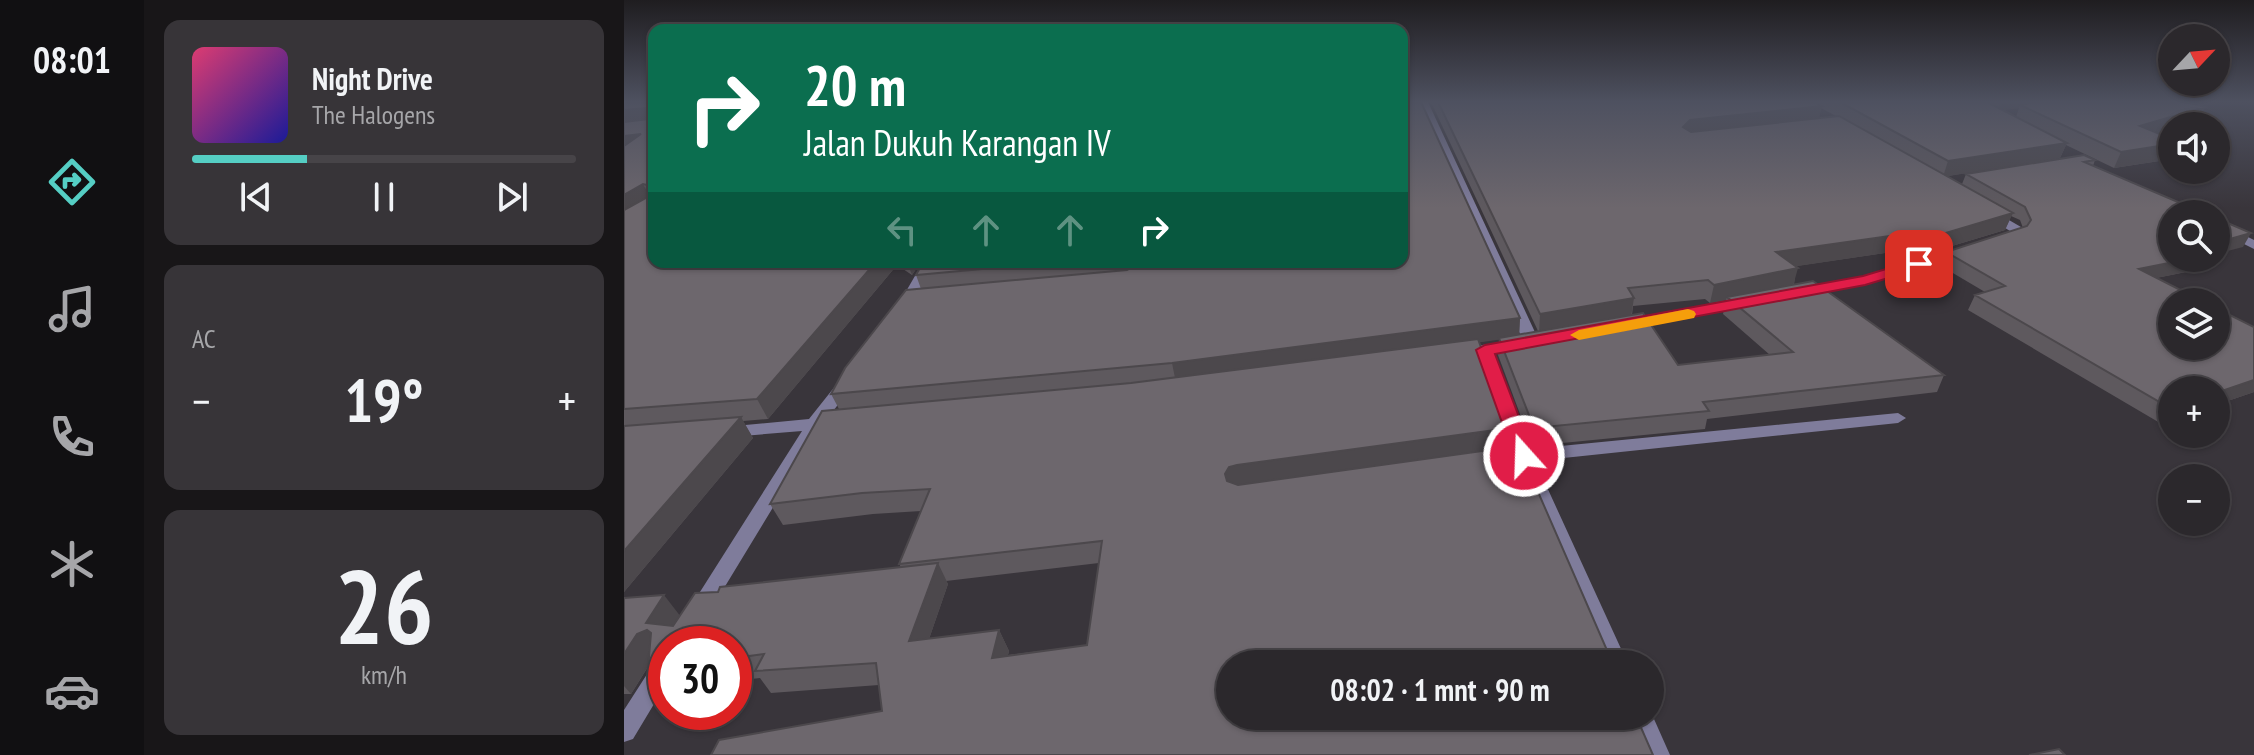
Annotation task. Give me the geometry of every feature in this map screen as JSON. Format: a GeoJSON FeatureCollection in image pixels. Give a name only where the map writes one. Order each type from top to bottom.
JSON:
{"type":"FeatureCollection","features":[{"type":"Feature","properties":{"kind":"street"},"geometry":{"type":"LineString","coordinates":[[1438,356],[1540,342],[1440,137]]}},
{"type":"Feature","properties":{"kind":"street"},"geometry":{"type":"LineString","coordinates":[[1790,295],[1865,280],[2016,234],[2017,230],[1981,207]]}},
{"type":"Feature","properties":{"kind":"street"},"geometry":{"type":"LineString","coordinates":[[2230,232],[2254,245]]}},
{"type":"Feature","properties":{"kind":"street"},"geometry":{"type":"LineString","coordinates":[[891,323],[916,301],[928,268]]}},
{"type":"Feature","properties":{"kind":"street"},"geometry":{"type":"LineString","coordinates":[[1609,329],[1760,300]]}},
{"type":"Feature","properties":{"kind":"street"},"geometry":{"type":"LineString","coordinates":[[1485,350],[1524,456],[1611,650]]}},
{"type":"Feature","properties":{"kind":"street"},"geometry":{"type":"LineString","coordinates":[[689,626],[814,425],[858,367]]}},
{"type":"Feature","properties":{"kind":"street"},"geometry":{"type":"LineString","coordinates":[[1497,459],[1898,418]]}},
{"type":"Feature","properties":{"kind":"street"},"geometry":{"type":"LineString","coordinates":[[719,432],[846,422]]}},
{"type":"Feature","properties":{"kind":"street"},"geometry":{"type":"LineString","coordinates":[[624,731],[648,693]]}},
{"type":"Feature","properties":{"kind":"street"},"geometry":{"type":"LineString","coordinates":[[1647,730],[1658,755]]}},
{"type":"Feature","properties":{"kind":"building"},"geometry":{"type":"Polygon","coordinates":[[[636,137],[648,137],[648,268],[871,268],[757,399],[624,409],[624,210],[646,198],[647,185],[643,184],[624,195],[624,146],[636,137]]]}},
{"type":"Feature","properties":{"kind":"building"},"geometry":{"type":"Polygon","coordinates":[[[1408,137],[1437,137],[1520,318],[1172,363],[831,394],[845,368],[906,290],[1127,270],[1408,268],[1408,137]]]}},
{"type":"Feature","properties":{"kind":"building"},"geometry":{"type":"Polygon","coordinates":[[[1455,137],[1877,137],[2013,213],[1929,238],[1918,232],[1776,252],[1798,268],[1714,285],[1708,280],[1628,288],[1634,298],[1540,314],[1455,137]]]}},
{"type":"Feature","properties":{"kind":"building"},"geometry":{"type":"Polygon","coordinates":[[[1904,137],[2056,137],[2067,143],[1948,161],[1904,137]]]}},
{"type":"Feature","properties":{"kind":"building"},"geometry":{"type":"Polygon","coordinates":[[[2089,137],[2158,137],[2158,146],[2121,152],[2089,137]]]}},
{"type":"Feature","properties":{"kind":"building"},"geometry":{"type":"Polygon","coordinates":[[[2084,155],[2095,160],[2084,162],[2173,200],[2158,200],[2158,265],[2139,269],[2176,288],[2158,288],[2158,360],[2230,360],[2230,315],[2254,327],[2254,380],[2230,388],[2230,376],[2158,376],[2158,401],[1975,295],[2005,286],[1946,252],[2027,226],[2031,220],[2025,207],[1966,174],[2084,155]]]}},
{"type":"Feature","properties":{"kind":"building"},"geometry":{"type":"Polygon","coordinates":[[[2230,224],[2251,233],[2230,239],[2230,224]]]}},
{"type":"Feature","properties":{"kind":"building"},"geometry":{"type":"Polygon","coordinates":[[[920,268],[994,268],[916,275],[920,268]]]}},
{"type":"Feature","properties":{"kind":"building"},"geometry":{"type":"Polygon","coordinates":[[[1813,281],[1944,375],[1703,402],[1709,411],[1534,428],[1499,338],[1643,313],[1678,365],[1793,352],[1727,297],[1813,281]]]}},
{"type":"Feature","properties":{"kind":"building"},"geometry":{"type":"Polygon","coordinates":[[[1478,339],[1510,428],[1237,465],[1229,467],[1225,474],[1227,481],[1238,485],[1518,446],[1607,650],[1216,650],[1216,730],[1642,730],[1653,755],[711,755],[719,740],[882,711],[876,663],[755,671],[764,654],[752,656],[752,626],[673,626],[695,593],[718,592],[720,587],[938,563],[909,641],[999,630],[992,658],[1087,645],[1102,541],[899,564],[930,489],[770,504],[822,411],[1131,383],[1478,339]]]}},
{"type":"Feature","properties":{"kind":"building"},"geometry":{"type":"Polygon","coordinates":[[[741,417],[624,551],[624,426],[741,417]]]}},
{"type":"Feature","properties":{"kind":"building"},"geometry":{"type":"Polygon","coordinates":[[[664,595],[646,623],[673,626],[648,626],[648,631],[637,634],[624,654],[624,598],[664,595]]]}},
{"type":"Feature","properties":{"kind":"building"},"geometry":{"type":"Polygon","coordinates":[[[2059,749],[2065,755],[2029,755],[2059,749]]]}},
{"type":"Feature","properties":{"kind":"slow traffic"},"geometry":{"type":"LineString","coordinates":[[1579,335],[1688,314]]}},
{"type":"Feature","properties":{"kind":"route"},"geometry":{"type":"LineString","coordinates":[[1524,456],[1485,350],[1865,280],[1919,264]]}}]}
